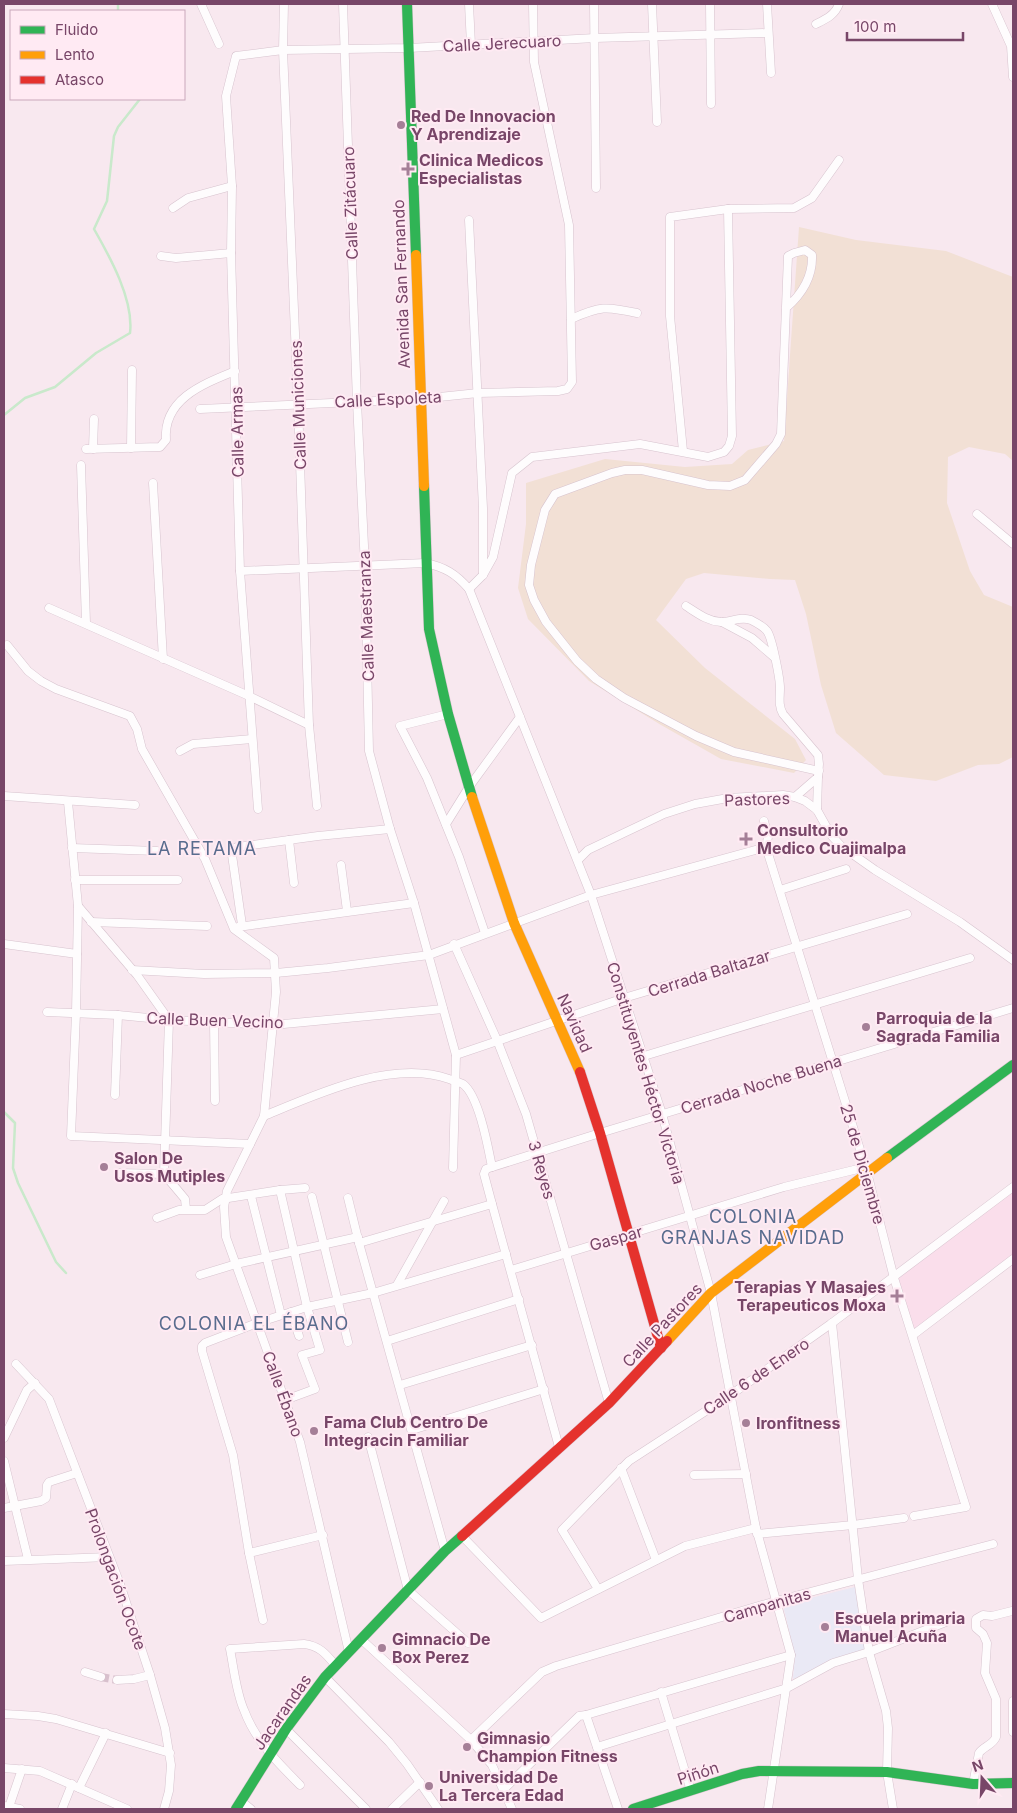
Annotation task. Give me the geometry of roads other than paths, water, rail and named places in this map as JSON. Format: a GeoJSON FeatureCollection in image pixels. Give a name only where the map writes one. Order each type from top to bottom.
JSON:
{"type":"FeatureCollection","features":[{"type":"Feature","properties":{"kind":"street"},"geometry":{"type":"LineString","coordinates":[[201,4],[219,44]]}},
{"type":"Feature","properties":{"kind":"street","name":"Calle Municiones"},"geometry":{"type":"LineString","coordinates":[[284,4],[283,50],[309,725],[317,806]]}},
{"type":"Feature","properties":{"kind":"street","name":"Calle Zitácuaro"},"geometry":{"type":"LineString","coordinates":[[344,4],[357,402]]}},
{"type":"Feature","properties":{"kind":"street","name":"Avenida San Fernando"},"geometry":{"type":"LineString","coordinates":[[407,4],[425,563],[429,629],[448,714]]}},
{"type":"Feature","properties":{"kind":"street"},"geometry":{"type":"LineString","coordinates":[[469,4],[471,44]]}},
{"type":"Feature","properties":{"kind":"street"},"geometry":{"type":"LineString","coordinates":[[533,4],[534,62],[569,225],[571,319],[594,309],[614,308],[637,313]]}},
{"type":"Feature","properties":{"kind":"street"},"geometry":{"type":"LineString","coordinates":[[594,4],[596,188]]}},
{"type":"Feature","properties":{"kind":"street"},"geometry":{"type":"LineString","coordinates":[[652,4],[657,122]]}},
{"type":"Feature","properties":{"kind":"street"},"geometry":{"type":"LineString","coordinates":[[710,4],[711,104]]}},
{"type":"Feature","properties":{"kind":"street"},"geometry":{"type":"LineString","coordinates":[[767,4],[771,73]]}},
{"type":"Feature","properties":{"kind":"street"},"geometry":{"type":"LineString","coordinates":[[816,24],[828,18],[839,4]]}},
{"type":"Feature","properties":{"kind":"street"},"geometry":{"type":"LineString","coordinates":[[992,4],[1011,46],[1013,77]]}},
{"type":"Feature","properties":{"kind":"street","name":"Calle Jerecuaro"},"geometry":{"type":"LineString","coordinates":[[236,56],[283,50],[409,48],[594,38],[768,33]]}},
{"type":"Feature","properties":{"kind":"street","name":"Calle Armas"},"geometry":{"type":"LineString","coordinates":[[236,56],[226,96],[232,186],[231,253],[240,571],[258,809]]}},
{"type":"Feature","properties":{"kind":"street"},"geometry":{"type":"LineString","coordinates":[[683,452],[670,316],[670,217],[728,209],[794,208],[812,198],[839,160]]}},
{"type":"Feature","properties":{"kind":"street"},"geometry":{"type":"LineString","coordinates":[[173,208],[188,198],[232,186]]}},
{"type":"Feature","properties":{"kind":"street"},"geometry":{"type":"LineString","coordinates":[[240,571],[425,563],[449,570],[469,589],[483,575],[493,557],[512,473],[532,457],[640,444],[708,457],[724,452],[729,446],[732,436],[728,209]]}},
{"type":"Feature","properties":{"kind":"street"},"geometry":{"type":"LineString","coordinates":[[469,220],[483,508],[483,575]]}},
{"type":"Feature","properties":{"kind":"street"},"geometry":{"type":"LineString","coordinates":[[786,308],[802,292],[813,267],[812,256],[805,250],[788,256],[780,434],[776,444],[745,480],[730,486],[708,485],[642,470],[625,470],[555,494],[545,510],[531,565],[529,585],[534,600],[546,622],[577,661],[596,679],[624,698],[696,736],[734,752],[818,774]]}},
{"type":"Feature","properties":{"kind":"street"},"geometry":{"type":"LineString","coordinates":[[161,256],[176,258],[231,253]]}},
{"type":"Feature","properties":{"kind":"street","name":"Calle Espoleta"},"geometry":{"type":"LineString","coordinates":[[200,409],[357,402],[478,393],[558,391],[567,389],[572,382],[571,319]]}},
{"type":"Feature","properties":{"kind":"street"},"geometry":{"type":"LineString","coordinates":[[131,448],[132,370]]}},
{"type":"Feature","properties":{"kind":"street"},"geometry":{"type":"LineString","coordinates":[[94,419],[90,449],[160,447],[166,440],[165,428],[172,411],[190,392],[235,370]]}},
{"type":"Feature","properties":{"kind":"street","name":"Calle Maestranza"},"geometry":{"type":"LineString","coordinates":[[357,402],[365,566],[369,751],[390,829],[414,902],[456,1055],[453,1168]]}},
{"type":"Feature","properties":{"kind":"street"},"geometry":{"type":"LineString","coordinates":[[81,465],[86,623]]}},
{"type":"Feature","properties":{"kind":"street"},"geometry":{"type":"LineString","coordinates":[[153,483],[163,659]]}},
{"type":"Feature","properties":{"kind":"street"},"geometry":{"type":"LineString","coordinates":[[977,514],[1013,544]]}},
{"type":"Feature","properties":{"kind":"street","name":"Constituyentes Héctor Victoria"},"geometry":{"type":"LineString","coordinates":[[469,589],[591,895],[662,1114],[711,1292],[757,1531],[791,1656],[768,1809]]}},
{"type":"Feature","properties":{"kind":"street"},"geometry":{"type":"LineString","coordinates":[[686,606],[709,620],[722,622],[752,638],[774,657]]}},
{"type":"Feature","properties":{"kind":"street"},"geometry":{"type":"LineString","coordinates":[[49,608],[86,623],[309,725]]}},
{"type":"Feature","properties":{"kind":"street"},"geometry":{"type":"LineString","coordinates":[[722,622],[749,619],[761,625],[768,632],[772,641],[780,686],[780,707],[783,714],[818,755],[820,764],[817,810]]}},
{"type":"Feature","properties":{"kind":"street"},"geometry":{"type":"LineString","coordinates":[[7,645],[28,671],[40,681],[56,689],[130,716],[137,729],[142,749],[205,859],[234,929],[274,958],[276,973],[273,1025],[264,1116],[319,1093],[350,1084],[381,1076],[422,1073],[463,1084],[472,1096],[482,1122],[492,1167]]}},
{"type":"Feature","properties":{"kind":"street"},"geometry":{"type":"LineString","coordinates":[[448,714],[400,726],[427,778],[446,824],[485,933]]}},
{"type":"Feature","properties":{"kind":"street","name":"Navidad"},"geometry":{"type":"LineString","coordinates":[[448,714],[469,787],[514,922],[585,1082],[661,1348]]}},
{"type":"Feature","properties":{"kind":"street"},"geometry":{"type":"LineString","coordinates":[[446,824],[469,787],[520,717]]}},
{"type":"Feature","properties":{"kind":"street"},"geometry":{"type":"LineString","coordinates":[[180,751],[193,744],[252,739]]}},
{"type":"Feature","properties":{"kind":"street"},"geometry":{"type":"LineString","coordinates":[[795,796],[818,774]]}},
{"type":"Feature","properties":{"kind":"street"},"geometry":{"type":"LineString","coordinates":[[4,796],[68,802],[134,805]]}},
{"type":"Feature","properties":{"kind":"street","name":"Pastores"},"geometry":{"type":"LineString","coordinates":[[578,860],[588,850],[664,814],[695,804],[728,798],[795,796],[817,810],[831,835],[840,846],[875,870],[960,922],[1013,960]]}},
{"type":"Feature","properties":{"kind":"street"},"geometry":{"type":"LineString","coordinates":[[68,802],[78,906],[71,1136],[250,1144]]}},
{"type":"Feature","properties":{"kind":"street","name":"25 de Diciembre"},"geometry":{"type":"LineString","coordinates":[[764,821],[768,837],[766,847],[867,1169],[894,1278],[966,1507],[914,1516]]}},
{"type":"Feature","properties":{"kind":"street"},"geometry":{"type":"LineString","coordinates":[[242,926],[232,855],[233,849],[237,846],[390,829]]}},
{"type":"Feature","properties":{"kind":"street"},"geometry":{"type":"LineString","coordinates":[[289,840],[294,883]]}},
{"type":"Feature","properties":{"kind":"street"},"geometry":{"type":"LineString","coordinates":[[132,970],[204,974],[276,973],[429,955],[454,944],[591,895],[766,847]]}},
{"type":"Feature","properties":{"kind":"street"},"geometry":{"type":"LineString","coordinates":[[72,848],[157,851]]}},
{"type":"Feature","properties":{"kind":"street"},"geometry":{"type":"LineString","coordinates":[[341,865],[347,912]]}},
{"type":"Feature","properties":{"kind":"street"},"geometry":{"type":"LineString","coordinates":[[780,890],[846,869]]}},
{"type":"Feature","properties":{"kind":"street"},"geometry":{"type":"LineString","coordinates":[[75,880],[178,880]]}},
{"type":"Feature","properties":{"kind":"street"},"geometry":{"type":"LineString","coordinates":[[234,929],[242,926],[414,902]]}},
{"type":"Feature","properties":{"kind":"street"},"geometry":{"type":"LineString","coordinates":[[78,906],[132,970],[169,1020],[164,1174],[185,1198],[186,1209]]}},
{"type":"Feature","properties":{"kind":"street","name":"Cerrada Baltazar"},"geometry":{"type":"LineString","coordinates":[[456,1055],[624,998],[906,914]]}},
{"type":"Feature","properties":{"kind":"street"},"geometry":{"type":"LineString","coordinates":[[91,922],[207,926]]}},
{"type":"Feature","properties":{"kind":"street"},"geometry":{"type":"LineString","coordinates":[[4,944],[77,954]]}},
{"type":"Feature","properties":{"kind":"street","name":"3 Reyes"},"geometry":{"type":"LineString","coordinates":[[454,944],[497,1040],[526,1114],[609,1403]]}},
{"type":"Feature","properties":{"kind":"street"},"geometry":{"type":"LineString","coordinates":[[644,1056],[970,958]]}},
{"type":"Feature","properties":{"kind":"street","name":"Cerrada Noche Buena"},"geometry":{"type":"LineString","coordinates":[[492,1204],[484,1174],[486,1169],[1013,1008]]}},
{"type":"Feature","properties":{"kind":"street","name":"Calle Buen Vecino"},"geometry":{"type":"LineString","coordinates":[[46,1012],[273,1025],[443,1009]]}},
{"type":"Feature","properties":{"kind":"street"},"geometry":{"type":"LineString","coordinates":[[115,1095],[118,1015]]}},
{"type":"Feature","properties":{"kind":"street"},"geometry":{"type":"LineString","coordinates":[[214,1022],[215,1101]]}},
{"type":"Feature","properties":{"kind":"street","name":"Calle Pastores"},"geometry":{"type":"LineString","coordinates":[[362,1640],[461,1535],[609,1403],[711,1292],[867,1169],[1013,1065]]}},
{"type":"Feature","properties":{"kind":"street","name":"Calle Ébano"},"geometry":{"type":"LineString","coordinates":[[264,1116],[227,1191],[224,1207],[226,1237],[300,1442],[349,1652]]}},
{"type":"Feature","properties":{"kind":"street","name":"Gaspar"},"geometry":{"type":"LineString","coordinates":[[511,1270],[784,1187],[867,1169]]}},
{"type":"Feature","properties":{"kind":"street"},"geometry":{"type":"LineString","coordinates":[[118,1173],[164,1174]]}},
{"type":"Feature","properties":{"kind":"street","name":"Calle 6 de Enero"},"geometry":{"type":"LineString","coordinates":[[598,1589],[562,1530],[621,1468],[639,1454],[732,1394],[832,1323],[1013,1187]]}},
{"type":"Feature","properties":{"kind":"street"},"geometry":{"type":"LineString","coordinates":[[156,1218],[179,1210],[205,1210],[217,1201],[280,1190],[305,1188]]}},
{"type":"Feature","properties":{"kind":"street"},"geometry":{"type":"LineString","coordinates":[[280,1190],[307,1307],[320,1350],[302,1355],[315,1389],[286,1400]]}},
{"type":"Feature","properties":{"kind":"street"},"geometry":{"type":"LineString","coordinates":[[251,1196],[281,1315]]}},
{"type":"Feature","properties":{"kind":"street"},"geometry":{"type":"LineString","coordinates":[[312,1197],[348,1342]]}},
{"type":"Feature","properties":{"kind":"street"},"geometry":{"type":"LineString","coordinates":[[348,1198],[445,1551]]}},
{"type":"Feature","properties":{"kind":"street"},"geometry":{"type":"LineString","coordinates":[[397,1285],[444,1201]]}},
{"type":"Feature","properties":{"kind":"street"},"geometry":{"type":"LineString","coordinates":[[200,1275],[236,1264],[324,1244],[358,1240],[432,1222],[492,1204],[559,1447]]}},
{"type":"Feature","properties":{"kind":"street"},"geometry":{"type":"LineString","coordinates":[[263,1620],[233,1454],[202,1346],[205,1343],[257,1323],[307,1307],[373,1293],[506,1254]]}},
{"type":"Feature","properties":{"kind":"street"},"geometry":{"type":"LineString","coordinates":[[913,1335],[1013,1259]]}},
{"type":"Feature","properties":{"kind":"street"},"geometry":{"type":"LineString","coordinates":[[388,1341],[519,1299]]}},
{"type":"Feature","properties":{"kind":"street"},"geometry":{"type":"LineString","coordinates":[[291,1312],[299,1336]]}},
{"type":"Feature","properties":{"kind":"street"},"geometry":{"type":"LineString","coordinates":[[832,1323],[858,1579],[869,1652],[886,1711],[888,1728],[887,1772],[893,1809]]}},
{"type":"Feature","properties":{"kind":"street"},"geometry":{"type":"LineString","coordinates":[[400,1385],[532,1345]]}},
{"type":"Feature","properties":{"kind":"street","name":"Prolongación Ocote"},"geometry":{"type":"LineString","coordinates":[[16,1364],[49,1399],[109,1557],[150,1675],[170,1753],[171,1776],[164,1809]]}},
{"type":"Feature","properties":{"kind":"street"},"geometry":{"type":"LineString","coordinates":[[4,1438],[27,1390],[35,1383]]}},
{"type":"Feature","properties":{"kind":"street"},"geometry":{"type":"LineString","coordinates":[[412,1430],[544,1389]]}},
{"type":"Feature","properties":{"kind":"street"},"geometry":{"type":"LineString","coordinates":[[368,1437],[408,1590],[468,1642]]}},
{"type":"Feature","properties":{"kind":"street"},"geometry":{"type":"LineString","coordinates":[[4,1461],[28,1559]]}},
{"type":"Feature","properties":{"kind":"street"},"geometry":{"type":"LineString","coordinates":[[621,1468],[656,1560]]}},
{"type":"Feature","properties":{"kind":"street"},"geometry":{"type":"LineString","coordinates":[[4,1508],[42,1501],[46,1498],[49,1482],[77,1473]]}},
{"type":"Feature","properties":{"kind":"street"},"geometry":{"type":"LineString","coordinates":[[694,1475],[746,1474]]}},
{"type":"Feature","properties":{"kind":"street"},"geometry":{"type":"LineString","coordinates":[[461,1535],[541,1618],[685,1546],[757,1531],[854,1526],[904,1518]]}},
{"type":"Feature","properties":{"kind":"street"},"geometry":{"type":"LineString","coordinates":[[250,1553],[323,1534]]}},
{"type":"Feature","properties":{"kind":"street","name":"Campanitas"},"geometry":{"type":"LineString","coordinates":[[471,1740],[542,1672],[556,1666],[858,1579],[993,1544]]}},
{"type":"Feature","properties":{"kind":"street"},"geometry":{"type":"LineString","coordinates":[[4,1561],[109,1557]]}},
{"type":"Feature","properties":{"kind":"street"},"geometry":{"type":"LineString","coordinates":[[973,1784],[979,1753],[994,1741],[996,1737],[996,1698],[985,1673],[987,1643],[984,1634],[976,1628],[976,1619],[983,1615],[992,1616],[1012,1611]]}},
{"type":"Feature","properties":{"kind":"street"},"geometry":{"type":"LineString","coordinates":[[597,1747],[787,1688],[833,1662],[869,1652],[946,1622]]}},
{"type":"Feature","properties":{"kind":"street"},"geometry":{"type":"LineString","coordinates":[[362,1640],[471,1740],[492,1765],[512,1809]]}},
{"type":"Feature","properties":{"kind":"street","name":"Jacarandas"},"geometry":{"type":"LineString","coordinates":[[238,1805],[286,1729],[325,1677],[362,1640]]}},
{"type":"Feature","properties":{"kind":"street"},"geometry":{"type":"LineString","coordinates":[[300,1785],[270,1755],[250,1725],[243,1709],[230,1649],[313,1645],[322,1650],[336,1666]]}},
{"type":"Feature","properties":{"kind":"street"},"geometry":{"type":"LineString","coordinates":[[504,1789],[574,1718],[791,1656]]}},
{"type":"Feature","properties":{"kind":"street"},"geometry":{"type":"LineString","coordinates":[[85,1672],[101,1677]]}},
{"type":"Feature","properties":{"kind":"street"},"geometry":{"type":"LineString","coordinates":[[117,1680],[134,1679],[150,1675]]}},
{"type":"Feature","properties":{"kind":"street"},"geometry":{"type":"LineString","coordinates":[[325,1677],[389,1742],[438,1809]]}},
{"type":"Feature","properties":{"kind":"street"},"geometry":{"type":"LineString","coordinates":[[661,1692],[691,1791]]}},
{"type":"Feature","properties":{"kind":"street"},"geometry":{"type":"LineString","coordinates":[[1013,1701],[1013,1732]]}},
{"type":"Feature","properties":{"kind":"street"},"geometry":{"type":"LineString","coordinates":[[4,1714],[47,1718],[106,1733],[170,1753]]}},
{"type":"Feature","properties":{"kind":"street"},"geometry":{"type":"LineString","coordinates":[[586,1715],[618,1809]]}},
{"type":"Feature","properties":{"kind":"street"},"geometry":{"type":"LineString","coordinates":[[286,1729],[366,1809]]}},
{"type":"Feature","properties":{"kind":"street"},"geometry":{"type":"LineString","coordinates":[[62,1809],[106,1733]]}},
{"type":"Feature","properties":{"kind":"street"},"geometry":{"type":"LineString","coordinates":[[4,1768],[40,1771],[76,1786],[113,1806],[127,1809]]}},
{"type":"Feature","properties":{"kind":"street"},"geometry":{"type":"LineString","coordinates":[[20,1809],[7,1806],[22,1769]]}},
{"type":"Feature","properties":{"kind":"street","name":"Piñón"},"geometry":{"type":"LineString","coordinates":[[632,1809],[742,1774],[773,1770],[887,1772],[973,1784],[1013,1783]]}},
{"type":"Feature","properties":{"kind":"street"},"geometry":{"type":"LineString","coordinates":[[392,1809],[420,1782]]}},
{"type":"Feature","properties":{"kind":"street"},"geometry":{"type":"LineString","coordinates":[[238,1805],[251,1809]]}},
{"type":"Feature","properties":{"kind":"waterway"},"geometry":{"type":"LineString","coordinates":[[118,4],[118,10]]}},
{"type":"Feature","properties":{"kind":"waterway"},"geometry":{"type":"LineString","coordinates":[[4,415],[25,398],[55,387],[96,353],[130,333],[130,320],[125,293],[107,252],[94,229],[107,201],[114,136],[118,127],[139,100]]}},
{"type":"Feature","properties":{"kind":"waterway"},"geometry":{"type":"LineString","coordinates":[[4,1112],[15,1123],[13,1168],[18,1183],[56,1262],[66,1273]]}},
{"type":"Feature","properties":{"kind":"tunnel"},"geometry":{"type":"LineString","coordinates":[[101,1677],[117,1680]]}},
{"type":"Feature","properties":{"kind":"place","name":"Red De Innovacion Y Aprendizaje"},"geometry":{"type":"Point","coordinates":[401,125]}},
{"type":"Feature","properties":{"kind":"place","name":"Clinica Medicos Especialistas"},"geometry":{"type":"Point","coordinates":[408,169]}},
{"type":"Feature","properties":{"kind":"place","name":"Consultorio Medico Cuajimalpa"},"geometry":{"type":"Point","coordinates":[746,839]}},
{"type":"Feature","properties":{"kind":"place","name":"Parroquia de la Sagrada Familia"},"geometry":{"type":"Point","coordinates":[866,1027]}},
{"type":"Feature","properties":{"kind":"place","name":"Salon De Usos Mutiples"},"geometry":{"type":"Point","coordinates":[104,1167]}},
{"type":"Feature","properties":{"kind":"place","name":"Terapias Y Masajes Terapeuticos Moxa"},"geometry":{"type":"Point","coordinates":[897,1296]}},
{"type":"Feature","properties":{"kind":"place","name":"Ironfitness"},"geometry":{"type":"Point","coordinates":[746,1423]}},
{"type":"Feature","properties":{"kind":"place","name":"Fama Club Centro De Integracin Familiar"},"geometry":{"type":"Point","coordinates":[314,1431]}},
{"type":"Feature","properties":{"kind":"place","name":"Escuela primaria Manuel Acuña"},"geometry":{"type":"Point","coordinates":[825,1627]}},
{"type":"Feature","properties":{"kind":"place","name":"Gimnacio De Box Perez"},"geometry":{"type":"Point","coordinates":[382,1648]}},
{"type":"Feature","properties":{"kind":"place","name":"Gimnasio Champion Fitness"},"geometry":{"type":"Point","coordinates":[467,1747]}},
{"type":"Feature","properties":{"kind":"place","name":"Universidad De La Tercera Edad"},"geometry":{"type":"Point","coordinates":[429,1786]}},
{"type":"Feature","properties":{"kind":"district","name":"LA RETAMA"},"geometry":{"type":"Point","coordinates":[202,848]}},
{"type":"Feature","properties":{"kind":"district","name":"COLONIA GRANJAS NAVIDAD"},"geometry":{"type":"Point","coordinates":[753,1226]}},
{"type":"Feature","properties":{"kind":"district","name":"COLONIA EL ÉBANO"},"geometry":{"type":"Point","coordinates":[254,1323]}}]}
